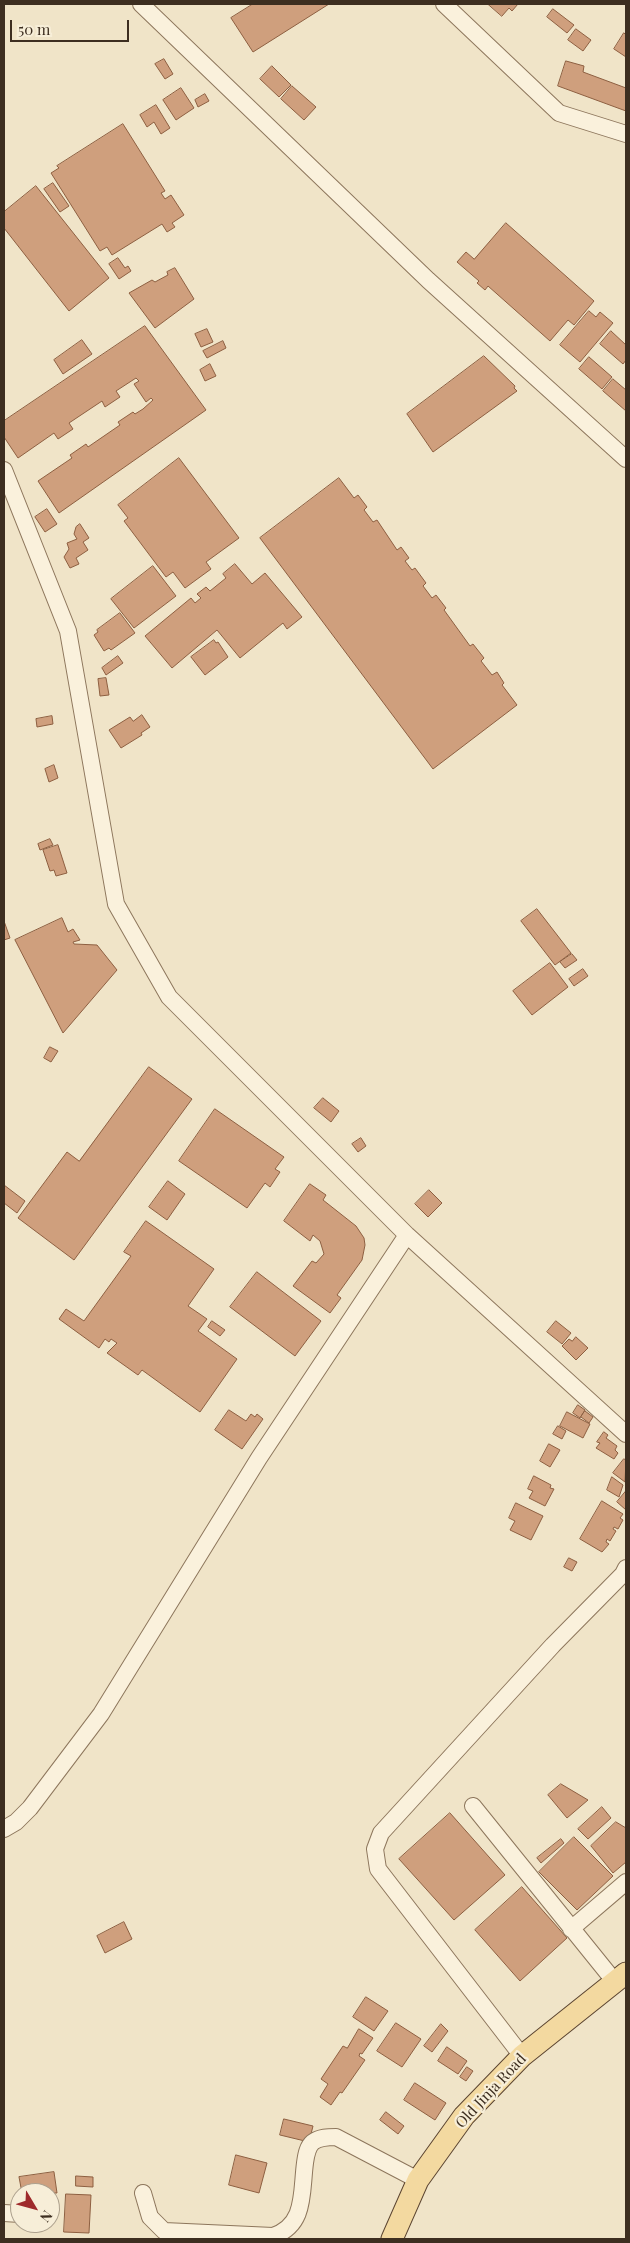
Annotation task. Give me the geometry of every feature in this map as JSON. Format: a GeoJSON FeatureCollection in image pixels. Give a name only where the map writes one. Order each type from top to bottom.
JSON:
{"type":"FeatureCollection","features":[{"type":"Feature","properties":{"kind":"main road","name":"Old Jinja Road"},"geometry":{"type":"LineString","coordinates":[[392,2239],[418,2180],[464,2116],[522,2056],[620,1978]]}},
{"type":"Feature","properties":{"kind":"lane"},"geometry":{"type":"LineString","coordinates":[[141,4],[428,280],[626,459]]}},
{"type":"Feature","properties":{"kind":"lane"},"geometry":{"type":"LineString","coordinates":[[444,4],[560,113],[626,134]]}},
{"type":"Feature","properties":{"kind":"lane"},"geometry":{"type":"LineString","coordinates":[[4,470],[68,631],[116,904],[169,997],[407,1235],[626,1434]]}},
{"type":"Feature","properties":{"kind":"lane"},"geometry":{"type":"LineString","coordinates":[[4,1829],[16,1822],[30,1808],[101,1714],[259,1458],[407,1235]]}},
{"type":"Feature","properties":{"kind":"lane"},"geometry":{"type":"LineString","coordinates":[[522,2056],[378,1869],[375,1849],[381,1833],[553,1645],[623,1574],[626,1568]]}},
{"type":"Feature","properties":{"kind":"lane"},"geometry":{"type":"LineString","coordinates":[[473,1806],[571,1929],[620,1978]]}},
{"type":"Feature","properties":{"kind":"lane"},"geometry":{"type":"LineString","coordinates":[[571,1929],[626,1882]]}},
{"type":"Feature","properties":{"kind":"lane"},"geometry":{"type":"LineString","coordinates":[[144,2193],[150,2217],[164,2232],[273,2236],[283,2232],[299,2216],[306,2153],[312,2142],[323,2138],[336,2138],[418,2180]]}},
{"type":"Feature","properties":{"kind":"building"},"geometry":{"type":"Polygon","coordinates":[[[253,4],[329,4],[253,52],[231,18],[253,4]]]}},
{"type":"Feature","properties":{"kind":"building"},"geometry":{"type":"Polygon","coordinates":[[[488,4],[518,4],[512,11],[509,8],[502,16],[488,4]]]}},
{"type":"Feature","properties":{"kind":"building"},"geometry":{"type":"Polygon","coordinates":[[[553,9],[574,25],[567,33],[547,17],[553,9]]]}},
{"type":"Feature","properties":{"kind":"building"},"geometry":{"type":"Polygon","coordinates":[[[576,29],[591,40],[583,51],[568,40],[576,29]]]}},
{"type":"Feature","properties":{"kind":"building"},"geometry":{"type":"Polygon","coordinates":[[[624,33],[626,35],[626,57],[614,49],[624,33]]]}},
{"type":"Feature","properties":{"kind":"building"},"geometry":{"type":"Polygon","coordinates":[[[164,59],[173,74],[165,79],[155,64],[164,59]]]}},
{"type":"Feature","properties":{"kind":"building"},"geometry":{"type":"Polygon","coordinates":[[[566,61],[584,66],[583,72],[626,88],[626,111],[558,86],[566,61]]]}},
{"type":"Feature","properties":{"kind":"building"},"geometry":{"type":"Polygon","coordinates":[[[272,66],[291,85],[279,97],[260,79],[272,66]]]}},
{"type":"Feature","properties":{"kind":"building"},"geometry":{"type":"Polygon","coordinates":[[[292,86],[316,107],[304,120],[281,99],[292,86]]]}},
{"type":"Feature","properties":{"kind":"building"},"geometry":{"type":"Polygon","coordinates":[[[181,88],[194,108],[176,120],[163,100],[181,88]]]}},
{"type":"Feature","properties":{"kind":"building"},"geometry":{"type":"Polygon","coordinates":[[[205,94],[209,101],[198,107],[195,100],[205,94]]]}},
{"type":"Feature","properties":{"kind":"building"},"geometry":{"type":"Polygon","coordinates":[[[156,105],[170,128],[161,134],[154,122],[147,127],[140,115],[156,105]]]}},
{"type":"Feature","properties":{"kind":"building"},"geometry":{"type":"Polygon","coordinates":[[[123,124],[165,191],[161,193],[165,199],[171,195],[184,215],[172,223],[175,227],[167,232],[162,224],[112,255],[107,247],[100,251],[51,173],[59,168],[57,166],[123,124]]]}},
{"type":"Feature","properties":{"kind":"building"},"geometry":{"type":"Polygon","coordinates":[[[53,183],[69,206],[60,212],[44,189],[53,183]]]}},
{"type":"Feature","properties":{"kind":"building"},"geometry":{"type":"Polygon","coordinates":[[[36,186],[109,278],[69,311],[4,228],[4,212],[36,186]]]}},
{"type":"Feature","properties":{"kind":"building"},"geometry":{"type":"Polygon","coordinates":[[[506,223],[594,301],[574,325],[568,320],[550,341],[488,286],[485,290],[477,283],[479,281],[457,262],[466,252],[474,259],[506,223]]]}},
{"type":"Feature","properties":{"kind":"building"},"geometry":{"type":"Polygon","coordinates":[[[118,258],[125,268],[128,266],[131,271],[119,279],[109,264],[118,258]]]}},
{"type":"Feature","properties":{"kind":"building"},"geometry":{"type":"Polygon","coordinates":[[[175,268],[194,299],[155,328],[129,293],[152,280],[155,282],[168,275],[167,272],[175,268]]]}},
{"type":"Feature","properties":{"kind":"building"},"geometry":{"type":"Polygon","coordinates":[[[589,311],[596,317],[600,312],[613,323],[580,362],[560,345],[589,311]]]}},
{"type":"Feature","properties":{"kind":"building"},"geometry":{"type":"Polygon","coordinates":[[[145,326],[206,410],[59,513],[38,481],[72,458],[70,455],[86,444],[88,447],[120,425],[118,422],[133,412],[135,414],[143,409],[153,400],[151,398],[146,402],[134,384],[139,381],[136,378],[116,391],[120,397],[105,407],[102,401],[69,423],[73,429],[58,439],[54,433],[18,458],[4,437],[4,421],[145,326]]]}},
{"type":"Feature","properties":{"kind":"building"},"geometry":{"type":"Polygon","coordinates":[[[207,329],[213,342],[201,347],[195,334],[207,329]]]}},
{"type":"Feature","properties":{"kind":"building"},"geometry":{"type":"Polygon","coordinates":[[[611,331],[626,345],[626,360],[623,364],[600,344],[611,331]]]}},
{"type":"Feature","properties":{"kind":"building"},"geometry":{"type":"Polygon","coordinates":[[[82,340],[92,354],[63,374],[54,360],[82,340]]]}},
{"type":"Feature","properties":{"kind":"building"},"geometry":{"type":"Polygon","coordinates":[[[223,341],[226,348],[207,358],[203,351],[223,341]]]}},
{"type":"Feature","properties":{"kind":"building"},"geometry":{"type":"Polygon","coordinates":[[[484,356],[515,386],[514,388],[517,391],[433,452],[407,414],[484,356]]]}},
{"type":"Feature","properties":{"kind":"building"},"geometry":{"type":"Polygon","coordinates":[[[589,357],[612,377],[602,389],[579,369],[589,357]]]}},
{"type":"Feature","properties":{"kind":"building"},"geometry":{"type":"Polygon","coordinates":[[[210,364],[216,376],[205,381],[200,370],[210,364]]]}},
{"type":"Feature","properties":{"kind":"building"},"geometry":{"type":"Polygon","coordinates":[[[613,379],[626,390],[626,411],[603,391],[613,379]]]}},
{"type":"Feature","properties":{"kind":"building"},"geometry":{"type":"Polygon","coordinates":[[[179,458],[239,538],[206,562],[211,569],[185,588],[173,572],[166,577],[124,521],[128,518],[118,505],[179,458]]]}},
{"type":"Feature","properties":{"kind":"building"},"geometry":{"type":"Polygon","coordinates":[[[339,478],[354,498],[358,495],[367,507],[364,510],[373,522],[377,520],[397,550],[401,547],[409,558],[405,561],[412,570],[415,568],[426,583],[423,586],[432,598],[436,595],[446,608],[444,610],[470,646],[473,644],[484,658],[481,661],[492,675],[497,672],[504,683],[502,685],[517,705],[433,769],[260,538],[339,478]]]}},
{"type":"Feature","properties":{"kind":"building"},"geometry":{"type":"Polygon","coordinates":[[[47,509],[57,524],[45,532],[35,517],[47,509]]]}},
{"type":"Feature","properties":{"kind":"building"},"geometry":{"type":"Polygon","coordinates":[[[80,524],[89,538],[83,542],[88,550],[76,558],[79,564],[70,568],[64,557],[69,549],[67,543],[77,539],[74,534],[76,527],[80,524]]]}},
{"type":"Feature","properties":{"kind":"building"},"geometry":{"type":"Polygon","coordinates":[[[235,564],[252,584],[265,573],[302,617],[287,629],[283,623],[240,658],[217,630],[172,668],[145,636],[191,598],[195,603],[201,598],[197,594],[206,587],[210,591],[226,578],[223,574],[235,564]]]}},
{"type":"Feature","properties":{"kind":"building"},"geometry":{"type":"Polygon","coordinates":[[[153,566],[176,596],[134,628],[111,599],[153,566]]]}},
{"type":"Feature","properties":{"kind":"building"},"geometry":{"type":"Polygon","coordinates":[[[120,613],[135,633],[111,650],[109,648],[104,651],[94,635],[98,632],[97,630],[120,613]]]}},
{"type":"Feature","properties":{"kind":"building"},"geometry":{"type":"Polygon","coordinates":[[[214,640],[216,643],[218,642],[228,657],[205,675],[191,657],[214,640]]]}},
{"type":"Feature","properties":{"kind":"building"},"geometry":{"type":"Polygon","coordinates":[[[118,656],[123,663],[106,675],[102,668],[118,656]]]}},
{"type":"Feature","properties":{"kind":"building"},"geometry":{"type":"Polygon","coordinates":[[[106,678],[109,695],[100,696],[98,679],[106,678]]]}},
{"type":"Feature","properties":{"kind":"building"},"geometry":{"type":"Polygon","coordinates":[[[142,715],[150,727],[141,733],[142,735],[121,748],[109,730],[130,717],[133,721],[142,715]]]}},
{"type":"Feature","properties":{"kind":"building"},"geometry":{"type":"Polygon","coordinates":[[[52,716],[53,724],[37,727],[36,719],[52,716]]]}},
{"type":"Feature","properties":{"kind":"building"},"geometry":{"type":"Polygon","coordinates":[[[54,765],[58,778],[49,782],[45,769],[54,765]]]}},
{"type":"Feature","properties":{"kind":"building"},"geometry":{"type":"Polygon","coordinates":[[[50,839],[53,845],[40,850],[38,844],[50,839]]]}},
{"type":"Feature","properties":{"kind":"building"},"geometry":{"type":"Polygon","coordinates":[[[58,845],[67,873],[56,876],[54,870],[50,871],[43,850],[58,845]]]}},
{"type":"Feature","properties":{"kind":"building"},"geometry":{"type":"Polygon","coordinates":[[[537,909],[571,953],[555,965],[521,921],[537,909]]]}},
{"type":"Feature","properties":{"kind":"building"},"geometry":{"type":"Polygon","coordinates":[[[62,918],[68,932],[73,929],[80,940],[73,942],[74,944],[97,945],[117,970],[63,1033],[15,940],[62,918]]]}},
{"type":"Feature","properties":{"kind":"building"},"geometry":{"type":"Polygon","coordinates":[[[4,921],[10,938],[4,940],[4,921]]]}},
{"type":"Feature","properties":{"kind":"building"},"geometry":{"type":"Polygon","coordinates":[[[572,954],[577,960],[565,968],[560,962],[572,954]]]}},
{"type":"Feature","properties":{"kind":"building"},"geometry":{"type":"Polygon","coordinates":[[[550,963],[568,987],[532,1015],[513,991],[550,963]]]}},
{"type":"Feature","properties":{"kind":"building"},"geometry":{"type":"Polygon","coordinates":[[[583,969],[588,976],[574,986],[569,979],[583,969]]]}},
{"type":"Feature","properties":{"kind":"building"},"geometry":{"type":"Polygon","coordinates":[[[50,1047],[58,1051],[51,1062],[44,1058],[50,1047]]]}},
{"type":"Feature","properties":{"kind":"building"},"geometry":{"type":"Polygon","coordinates":[[[149,1067],[192,1099],[74,1260],[18,1218],[67,1152],[79,1161],[149,1067]]]}},
{"type":"Feature","properties":{"kind":"building"},"geometry":{"type":"Polygon","coordinates":[[[323,1098],[339,1111],[331,1122],[314,1108],[323,1098]]]}},
{"type":"Feature","properties":{"kind":"building"},"geometry":{"type":"Polygon","coordinates":[[[215,1109],[284,1157],[275,1169],[280,1172],[270,1187],[265,1183],[247,1208],[179,1161],[215,1109]]]}},
{"type":"Feature","properties":{"kind":"building"},"geometry":{"type":"Polygon","coordinates":[[[361,1138],[366,1146],[358,1152],[352,1144],[361,1138]]]}},
{"type":"Feature","properties":{"kind":"building"},"geometry":{"type":"Polygon","coordinates":[[[168,1181],[185,1194],[167,1220],[149,1207],[168,1181]]]}},
{"type":"Feature","properties":{"kind":"building"},"geometry":{"type":"Polygon","coordinates":[[[310,1184],[326,1195],[323,1200],[356,1226],[364,1238],[365,1245],[362,1260],[337,1295],[341,1298],[330,1313],[293,1286],[312,1261],[316,1263],[324,1254],[320,1241],[313,1235],[310,1241],[284,1221],[310,1184]]]}},
{"type":"Feature","properties":{"kind":"building"},"geometry":{"type":"Polygon","coordinates":[[[4,1185],[25,1201],[17,1213],[4,1203],[4,1185]]]}},
{"type":"Feature","properties":{"kind":"building"},"geometry":{"type":"Polygon","coordinates":[[[429,1190],[442,1203],[428,1217],[415,1204],[429,1190]]]}},
{"type":"Feature","properties":{"kind":"building"},"geometry":{"type":"Polygon","coordinates":[[[146,1221],[214,1269],[188,1306],[207,1319],[198,1331],[237,1359],[200,1412],[142,1370],[138,1375],[107,1353],[117,1343],[111,1339],[109,1342],[105,1339],[99,1348],[59,1319],[66,1309],[84,1321],[131,1256],[124,1252],[146,1221]]]}},
{"type":"Feature","properties":{"kind":"building"},"geometry":{"type":"Polygon","coordinates":[[[257,1272],[321,1321],[295,1356],[230,1307],[257,1272]]]}},
{"type":"Feature","properties":{"kind":"building"},"geometry":{"type":"Polygon","coordinates":[[[212,1321],[225,1330],[220,1336],[208,1327],[212,1321]]]}},
{"type":"Feature","properties":{"kind":"building"},"geometry":{"type":"Polygon","coordinates":[[[556,1321],[571,1333],[562,1344],[547,1332],[556,1321]]]}},
{"type":"Feature","properties":{"kind":"building"},"geometry":{"type":"Polygon","coordinates":[[[576,1337],[588,1348],[576,1360],[562,1346],[569,1339],[572,1341],[576,1337]]]}},
{"type":"Feature","properties":{"kind":"building"},"geometry":{"type":"Polygon","coordinates":[[[578,1405],[585,1410],[580,1418],[573,1413],[578,1405]]]}},
{"type":"Feature","properties":{"kind":"building"},"geometry":{"type":"Polygon","coordinates":[[[229,1410],[246,1421],[251,1414],[255,1417],[257,1414],[263,1419],[242,1449],[215,1430],[229,1410]]]}},
{"type":"Feature","properties":{"kind":"building"},"geometry":{"type":"Polygon","coordinates":[[[585,1411],[593,1417],[589,1423],[581,1417],[585,1411]]]}},
{"type":"Feature","properties":{"kind":"building"},"geometry":{"type":"Polygon","coordinates":[[[567,1412],[590,1424],[583,1438],[560,1426],[567,1412]]]}},
{"type":"Feature","properties":{"kind":"building"},"geometry":{"type":"Polygon","coordinates":[[[558,1426],[566,1431],[562,1439],[553,1434],[558,1426]]]}},
{"type":"Feature","properties":{"kind":"building"},"geometry":{"type":"Polygon","coordinates":[[[604,1432],[608,1435],[606,1438],[617,1446],[615,1450],[618,1453],[614,1459],[596,1448],[600,1443],[597,1442],[604,1432]]]}},
{"type":"Feature","properties":{"kind":"building"},"geometry":{"type":"Polygon","coordinates":[[[549,1444],[560,1450],[550,1467],[540,1461],[549,1444]]]}},
{"type":"Feature","properties":{"kind":"building"},"geometry":{"type":"Polygon","coordinates":[[[624,1459],[626,1460],[625,1482],[613,1473],[624,1459]]]}},
{"type":"Feature","properties":{"kind":"building"},"geometry":{"type":"Polygon","coordinates":[[[534,1476],[551,1485],[550,1488],[554,1489],[545,1506],[529,1498],[533,1491],[528,1489],[534,1476]]]}},
{"type":"Feature","properties":{"kind":"building"},"geometry":{"type":"Polygon","coordinates":[[[612,1477],[623,1485],[619,1497],[607,1490],[612,1477]]]}},
{"type":"Feature","properties":{"kind":"building"},"geometry":{"type":"Polygon","coordinates":[[[626,1491],[626,1510],[617,1502],[626,1491]]]}},
{"type":"Feature","properties":{"kind":"building"},"geometry":{"type":"Polygon","coordinates":[[[602,1501],[623,1514],[620,1518],[623,1520],[618,1529],[614,1527],[613,1529],[616,1531],[610,1541],[607,1539],[606,1542],[609,1544],[602,1552],[580,1539],[602,1501]]]}},
{"type":"Feature","properties":{"kind":"building"},"geometry":{"type":"Polygon","coordinates":[[[516,1503],[543,1516],[531,1540],[510,1530],[515,1521],[509,1518],[516,1503]]]}},
{"type":"Feature","properties":{"kind":"building"},"geometry":{"type":"Polygon","coordinates":[[[569,1558],[577,1562],[572,1571],[564,1567],[569,1558]]]}},
{"type":"Feature","properties":{"kind":"building"},"geometry":{"type":"Polygon","coordinates":[[[561,1784],[588,1800],[567,1818],[548,1795],[561,1784]]]}},
{"type":"Feature","properties":{"kind":"building"},"geometry":{"type":"Polygon","coordinates":[[[602,1807],[611,1818],[588,1839],[578,1829],[602,1807]]]}},
{"type":"Feature","properties":{"kind":"building"},"geometry":{"type":"Polygon","coordinates":[[[450,1813],[505,1875],[454,1920],[399,1859],[450,1813]]]}},
{"type":"Feature","properties":{"kind":"building"},"geometry":{"type":"Polygon","coordinates":[[[616,1822],[626,1828],[626,1862],[613,1873],[591,1846],[616,1822]]]}},
{"type":"Feature","properties":{"kind":"building"},"geometry":{"type":"Polygon","coordinates":[[[574,1837],[613,1876],[577,1910],[539,1872],[574,1837]]]}},
{"type":"Feature","properties":{"kind":"building"},"geometry":{"type":"Polygon","coordinates":[[[561,1839],[564,1843],[541,1863],[537,1858],[561,1839]]]}},
{"type":"Feature","properties":{"kind":"building"},"geometry":{"type":"Polygon","coordinates":[[[522,1887],[567,1938],[520,1981],[475,1930],[522,1887]]]}},
{"type":"Feature","properties":{"kind":"building"},"geometry":{"type":"Polygon","coordinates":[[[124,1922],[132,1939],[105,1953],[97,1936],[124,1922]]]}},
{"type":"Feature","properties":{"kind":"building"},"geometry":{"type":"Polygon","coordinates":[[[366,1997],[388,2011],[374,2031],[353,2017],[366,1997]]]}},
{"type":"Feature","properties":{"kind":"building"},"geometry":{"type":"Polygon","coordinates":[[[396,2023],[421,2039],[402,2067],[377,2051],[396,2023]]]}},
{"type":"Feature","properties":{"kind":"building"},"geometry":{"type":"Polygon","coordinates":[[[441,2024],[448,2031],[432,2052],[424,2046],[441,2024]]]}},
{"type":"Feature","properties":{"kind":"building"},"geometry":{"type":"Polygon","coordinates":[[[359,2029],[373,2038],[362,2054],[360,2053],[359,2056],[365,2060],[342,2093],[340,2092],[331,2105],[320,2097],[328,2084],[321,2079],[343,2046],[347,2048],[359,2029]]]}},
{"type":"Feature","properties":{"kind":"building"},"geometry":{"type":"Polygon","coordinates":[[[447,2047],[467,2061],[458,2074],[438,2061],[447,2047]]]}},
{"type":"Feature","properties":{"kind":"building"},"geometry":{"type":"Polygon","coordinates":[[[467,2067],[473,2071],[466,2081],[460,2077],[467,2067]]]}},
{"type":"Feature","properties":{"kind":"building"},"geometry":{"type":"Polygon","coordinates":[[[415,2083],[446,2103],[435,2120],[404,2100],[415,2083]]]}},
{"type":"Feature","properties":{"kind":"building"},"geometry":{"type":"Polygon","coordinates":[[[386,2112],[404,2126],[398,2134],[380,2120],[386,2112]]]}},
{"type":"Feature","properties":{"kind":"building"},"geometry":{"type":"Polygon","coordinates":[[[284,2119],[313,2126],[309,2142],[280,2135],[284,2119]]]}},
{"type":"Feature","properties":{"kind":"building"},"geometry":{"type":"Polygon","coordinates":[[[236,2155],[267,2163],[259,2193],[229,2185],[236,2155]]]}},
{"type":"Feature","properties":{"kind":"building"},"geometry":{"type":"Polygon","coordinates":[[[54,2172],[56,2183],[20,2183],[19,2177],[54,2172]]]}},
{"type":"Feature","properties":{"kind":"building"},"geometry":{"type":"Polygon","coordinates":[[[76,2176],[93,2177],[93,2187],[76,2186],[76,2176]]]}},
{"type":"Feature","properties":{"kind":"building"},"geometry":{"type":"Polygon","coordinates":[[[66,2194],[91,2195],[89,2233],[64,2232],[66,2194]]]}}]}
